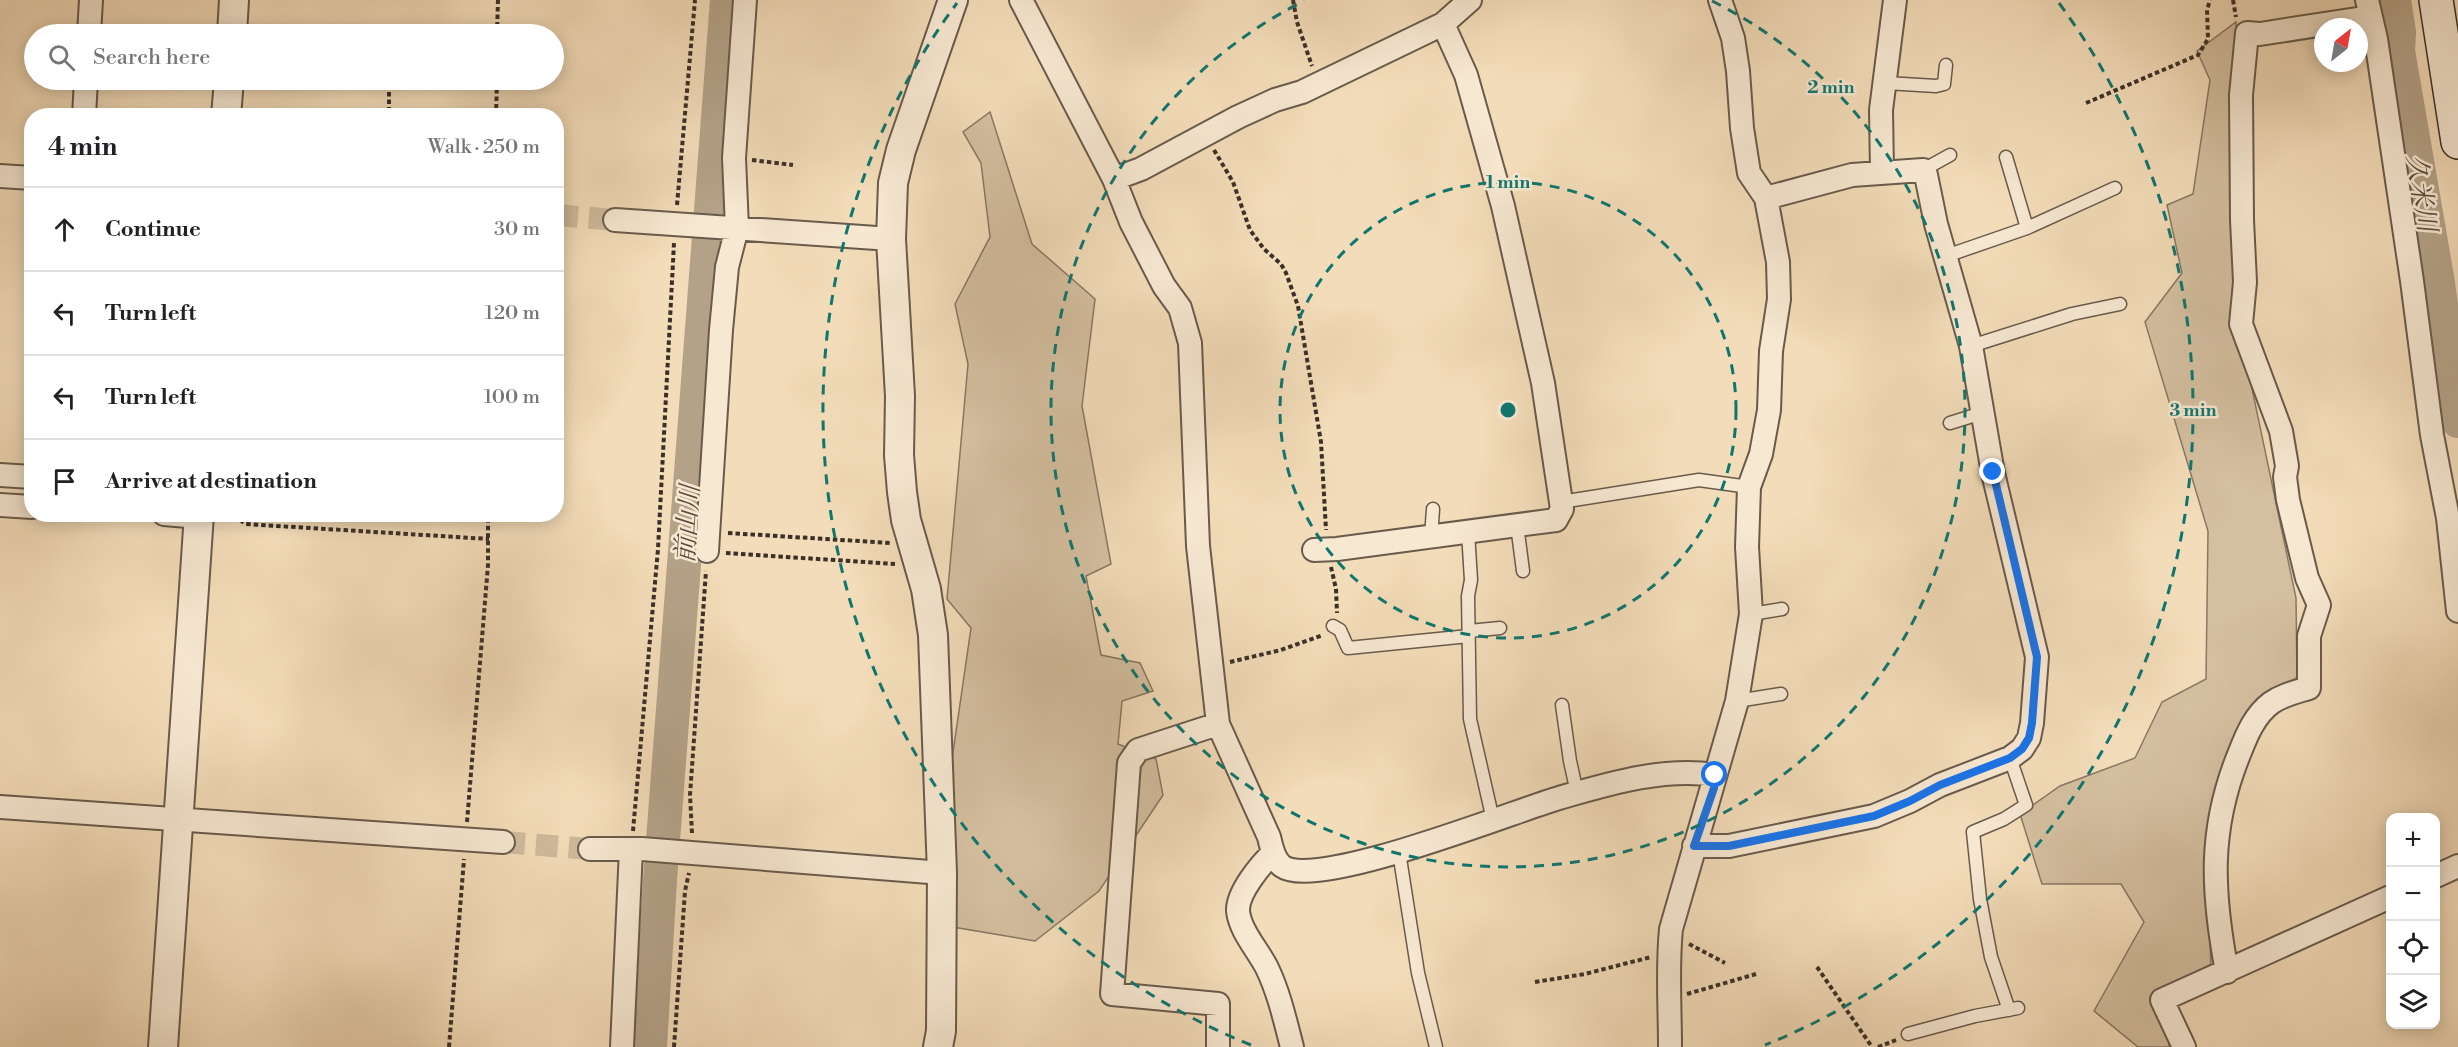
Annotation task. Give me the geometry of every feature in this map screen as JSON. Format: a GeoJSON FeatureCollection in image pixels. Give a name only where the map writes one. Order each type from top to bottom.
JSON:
{"type":"FeatureCollection","features":[{"type":"Feature","properties":{"kind":"main road"},"geometry":{"type":"LineString","coordinates":[[2436,0],[2458,142]]}},
{"type":"Feature","properties":{"kind":"street"},"geometry":{"type":"LineString","coordinates":[[90,24],[91,0]]}},
{"type":"Feature","properties":{"kind":"street"},"geometry":{"type":"LineString","coordinates":[[233,24],[234,0]]}},
{"type":"Feature","properties":{"kind":"street"},"geometry":{"type":"LineString","coordinates":[[708,542],[745,0]]}},
{"type":"Feature","properties":{"kind":"street"},"geometry":{"type":"LineString","coordinates":[[938,1047],[941,1031],[942,873],[933,634],[926,588],[906,520],[899,455],[900,396],[891,240],[893,183],[901,150],[953,0]]}},
{"type":"Feature","properties":{"kind":"street"},"geometry":{"type":"LineString","coordinates":[[1022,0],[1114,179],[1131,222],[1164,286],[1180,308],[1190,343],[1198,546],[1218,724],[1269,837],[1273,853],[1282,866],[1291,869],[1313,870],[1399,852],[1577,794],[1648,777],[1701,773],[1715,775]]}},
{"type":"Feature","properties":{"kind":"street"},"geometry":{"type":"LineString","coordinates":[[1114,179],[1141,169],[1238,117],[1320,84],[1443,24],[1470,0]]}},
{"type":"Feature","properties":{"kind":"street"},"geometry":{"type":"LineString","coordinates":[[1670,1047],[1669,945],[1694,846],[1714,788],[1715,775],[1737,701],[1751,614],[1747,548],[1749,487],[1761,454],[1769,410],[1771,351],[1779,299],[1778,262],[1766,198],[1749,173],[1742,128],[1734,38],[1720,0]]}},
{"type":"Feature","properties":{"kind":"street"},"geometry":{"type":"LineString","coordinates":[[1882,172],[1881,110],[1895,0]]}},
{"type":"Feature","properties":{"kind":"street"},"geometry":{"type":"LineString","coordinates":[[2227,972],[2214,889],[2217,840],[2223,802],[2240,752],[2259,714],[2278,699],[2309,688],[2309,636],[2319,605],[2307,578],[2288,500],[2285,477],[2287,466],[2281,431],[2241,324],[2245,282],[2241,95],[2247,33],[2260,34],[2368,8],[2376,39],[2409,258],[2432,435],[2453,517],[2458,611]]}},
{"type":"Feature","properties":{"kind":"street"},"geometry":{"type":"LineString","coordinates":[[1321,550],[1556,520],[1562,509],[1543,382],[1503,206],[1467,75],[1443,24]]}},
{"type":"Feature","properties":{"kind":"street"},"geometry":{"type":"LineString","coordinates":[[84,108],[85,90]]}},
{"type":"Feature","properties":{"kind":"street"},"geometry":{"type":"LineString","coordinates":[[227,108],[228,90]]}},
{"type":"Feature","properties":{"kind":"street"},"geometry":{"type":"LineString","coordinates":[[1694,846],[1740,845],[1874,816],[1940,785],[2010,758],[2022,749],[2029,738],[2032,723],[2037,657],[1993,472],[1971,346],[1936,224],[1926,175],[1923,170],[1852,176],[1766,198]]}},
{"type":"Feature","properties":{"kind":"street"},"geometry":{"type":"LineString","coordinates":[[0,176],[24,178]]}},
{"type":"Feature","properties":{"kind":"street"},"geometry":{"type":"LineString","coordinates":[[615,220],[891,240]]}},
{"type":"Feature","properties":{"kind":"street"},"geometry":{"type":"LineString","coordinates":[[0,475],[24,476]]}},
{"type":"Feature","properties":{"kind":"street"},"geometry":{"type":"LineString","coordinates":[[0,505],[24,506]]}},
{"type":"Feature","properties":{"kind":"street"},"geometry":{"type":"LineString","coordinates":[[163,1047],[199,522]]}},
{"type":"Feature","properties":{"kind":"street"},"geometry":{"type":"LineString","coordinates":[[1218,724],[1138,750],[1130,763],[1112,994],[1218,1004],[1218,1047]]}},
{"type":"Feature","properties":{"kind":"street"},"geometry":{"type":"LineString","coordinates":[[0,807],[503,842]]}},
{"type":"Feature","properties":{"kind":"street"},"geometry":{"type":"LineString","coordinates":[[590,849],[636,849],[942,873]]}},
{"type":"Feature","properties":{"kind":"street"},"geometry":{"type":"LineString","coordinates":[[622,1047],[636,849]]}},
{"type":"Feature","properties":{"kind":"street"},"geometry":{"type":"LineString","coordinates":[[1273,853],[1261,864],[1243,892],[1238,910],[1246,933],[1266,968],[1280,1002],[1292,1047]]}},
{"type":"Feature","properties":{"kind":"street"},"geometry":{"type":"LineString","coordinates":[[2440,874],[2458,866]]}},
{"type":"Feature","properties":{"kind":"street"},"geometry":{"type":"LineString","coordinates":[[2184,1047],[2162,1000],[2386,899]]}},
{"type":"Feature","properties":{"kind":"lane"},"geometry":{"type":"LineString","coordinates":[[1886,83],[1936,86],[1944,84],[1946,65]]}},
{"type":"Feature","properties":{"kind":"lane"},"geometry":{"type":"LineString","coordinates":[[1923,170],[1950,155]]}},
{"type":"Feature","properties":{"kind":"lane"},"geometry":{"type":"LineString","coordinates":[[2006,157],[2027,228]]}},
{"type":"Feature","properties":{"kind":"lane"},"geometry":{"type":"LineString","coordinates":[[1946,256],[2027,228],[2115,188]]}},
{"type":"Feature","properties":{"kind":"lane"},"geometry":{"type":"LineString","coordinates":[[1971,346],[2072,314],[2120,304]]}},
{"type":"Feature","properties":{"kind":"lane"},"geometry":{"type":"LineString","coordinates":[[1950,423],[1982,412]]}},
{"type":"Feature","properties":{"kind":"lane"},"geometry":{"type":"LineString","coordinates":[[1561,502],[1699,480],[1749,487]]}},
{"type":"Feature","properties":{"kind":"lane"},"geometry":{"type":"LineString","coordinates":[[1431,537],[1433,509]]}},
{"type":"Feature","properties":{"kind":"lane"},"geometry":{"type":"LineString","coordinates":[[1517,525],[1523,570]]}},
{"type":"Feature","properties":{"kind":"lane"},"geometry":{"type":"LineString","coordinates":[[1468,532],[1471,580],[1468,596],[1470,719],[1493,820]]}},
{"type":"Feature","properties":{"kind":"lane"},"geometry":{"type":"LineString","coordinates":[[1751,614],[1782,609]]}},
{"type":"Feature","properties":{"kind":"lane"},"geometry":{"type":"LineString","coordinates":[[1333,626],[1340,630],[1348,648],[1469,634],[1500,628]]}},
{"type":"Feature","properties":{"kind":"lane"},"geometry":{"type":"LineString","coordinates":[[1737,701],[1781,694]]}},
{"type":"Feature","properties":{"kind":"lane"},"geometry":{"type":"LineString","coordinates":[[1562,705],[1577,794]]}},
{"type":"Feature","properties":{"kind":"lane"},"geometry":{"type":"LineString","coordinates":[[1908,1034],[2014,1009],[1991,957],[1980,898],[1973,832],[2004,819],[2026,805],[2010,758]]}},
{"type":"Feature","properties":{"kind":"lane"},"geometry":{"type":"LineString","coordinates":[[1399,852],[1418,973],[1436,1047]]}},
{"type":"Feature","properties":{"kind":"path"},"geometry":{"type":"LineString","coordinates":[[497,24],[498,0]]}},
{"type":"Feature","properties":{"kind":"path"},"geometry":{"type":"LineString","coordinates":[[636,849],[695,0]]}},
{"type":"Feature","properties":{"kind":"path"},"geometry":{"type":"LineString","coordinates":[[1293,0],[1296,22],[1320,84]]}},
{"type":"Feature","properties":{"kind":"path"},"geometry":{"type":"LineString","coordinates":[[2086,103],[2198,55],[2208,39],[2207,10],[2210,0]]}},
{"type":"Feature","properties":{"kind":"path"},"geometry":{"type":"LineString","coordinates":[[496,108],[497,90]]}},
{"type":"Feature","properties":{"kind":"path"},"geometry":{"type":"LineString","coordinates":[[389,92],[389,108]]}},
{"type":"Feature","properties":{"kind":"path"},"geometry":{"type":"LineString","coordinates":[[1203,137],[1220,157],[1233,182],[1250,230],[1286,273],[1298,306],[1322,442],[1321,550],[1336,589],[1337,615],[1331,632],[1281,650],[1211,665]]}},
{"type":"Feature","properties":{"kind":"path"},"geometry":{"type":"LineString","coordinates":[[734,158],[793,165]]}},
{"type":"Feature","properties":{"kind":"path"},"geometry":{"type":"LineString","coordinates":[[242,522],[245,524],[489,539]]}},
{"type":"Feature","properties":{"kind":"path"},"geometry":{"type":"LineString","coordinates":[[449,1047],[489,539],[488,522]]}},
{"type":"Feature","properties":{"kind":"path"},"geometry":{"type":"LineString","coordinates":[[708,542],[916,554]]}},
{"type":"Feature","properties":{"kind":"path"},"geometry":{"type":"LineString","coordinates":[[708,542],[916,554]]}},
{"type":"Feature","properties":{"kind":"path"},"geometry":{"type":"LineString","coordinates":[[674,1047],[708,542]]}},
{"type":"Feature","properties":{"kind":"path"},"geometry":{"type":"LineString","coordinates":[[1535,982],[1585,974],[1669,945],[1725,963]]}},
{"type":"Feature","properties":{"kind":"path"},"geometry":{"type":"LineString","coordinates":[[1817,967],[1872,1047]]}},
{"type":"Feature","properties":{"kind":"path"},"geometry":{"type":"LineString","coordinates":[[1671,999],[1756,974]]}},
{"type":"Feature","properties":{"kind":"shaded area"},"geometry":{"type":"Polygon","coordinates":[[[2236,22],[2246,165],[2238,322],[2296,598],[2297,677],[2252,712],[2207,851],[2211,969],[2170,1002],[2169,1047],[2138,1047],[2094,1011],[2144,922],[2121,884],[2042,884],[2020,814],[2060,786],[2135,758],[2162,702],[2206,679],[2208,531],[2145,322],[2182,273],[2167,205],[2193,194],[2210,80],[2197,51],[2236,22]]]}},
{"type":"Feature","properties":{"kind":"shaded area"},"geometry":{"type":"Polygon","coordinates":[[[990,112],[1032,244],[1095,299],[1082,406],[1111,564],[1086,576],[1101,655],[1140,663],[1153,691],[1122,701],[1118,744],[1156,759],[1163,795],[1099,891],[1035,941],[953,927],[950,773],[971,628],[947,599],[968,364],[955,304],[990,237],[981,163],[963,132],[990,112]]]}},
{"type":"Feature","properties":{"kind":"waterway","name":"前山川"},"geometry":{"type":"LineString","coordinates":[[650,1047],[660,880],[727,0]]}},
{"type":"Feature","properties":{"kind":"waterway","name":"久米川"},"geometry":{"type":"LineString","coordinates":[[2394,0],[2399,32],[2398,51],[2437,277],[2458,421]]}},
{"type":"Feature","properties":{"kind":"tunnel"},"geometry":{"type":"LineString","coordinates":[[564,216],[615,220]]}},
{"type":"Feature","properties":{"kind":"tunnel"},"geometry":{"type":"LineString","coordinates":[[503,842],[590,849]]}},
{"type":"Feature","properties":{"kind":"route"},"geometry":{"type":"LineString","coordinates":[[1715,775],[1714,788],[1694,846],[1729,846],[1773,839],[1874,816],[1940,785],[2010,758],[2022,749],[2029,738],[2032,723],[2037,657],[1993,472]]}}]}
